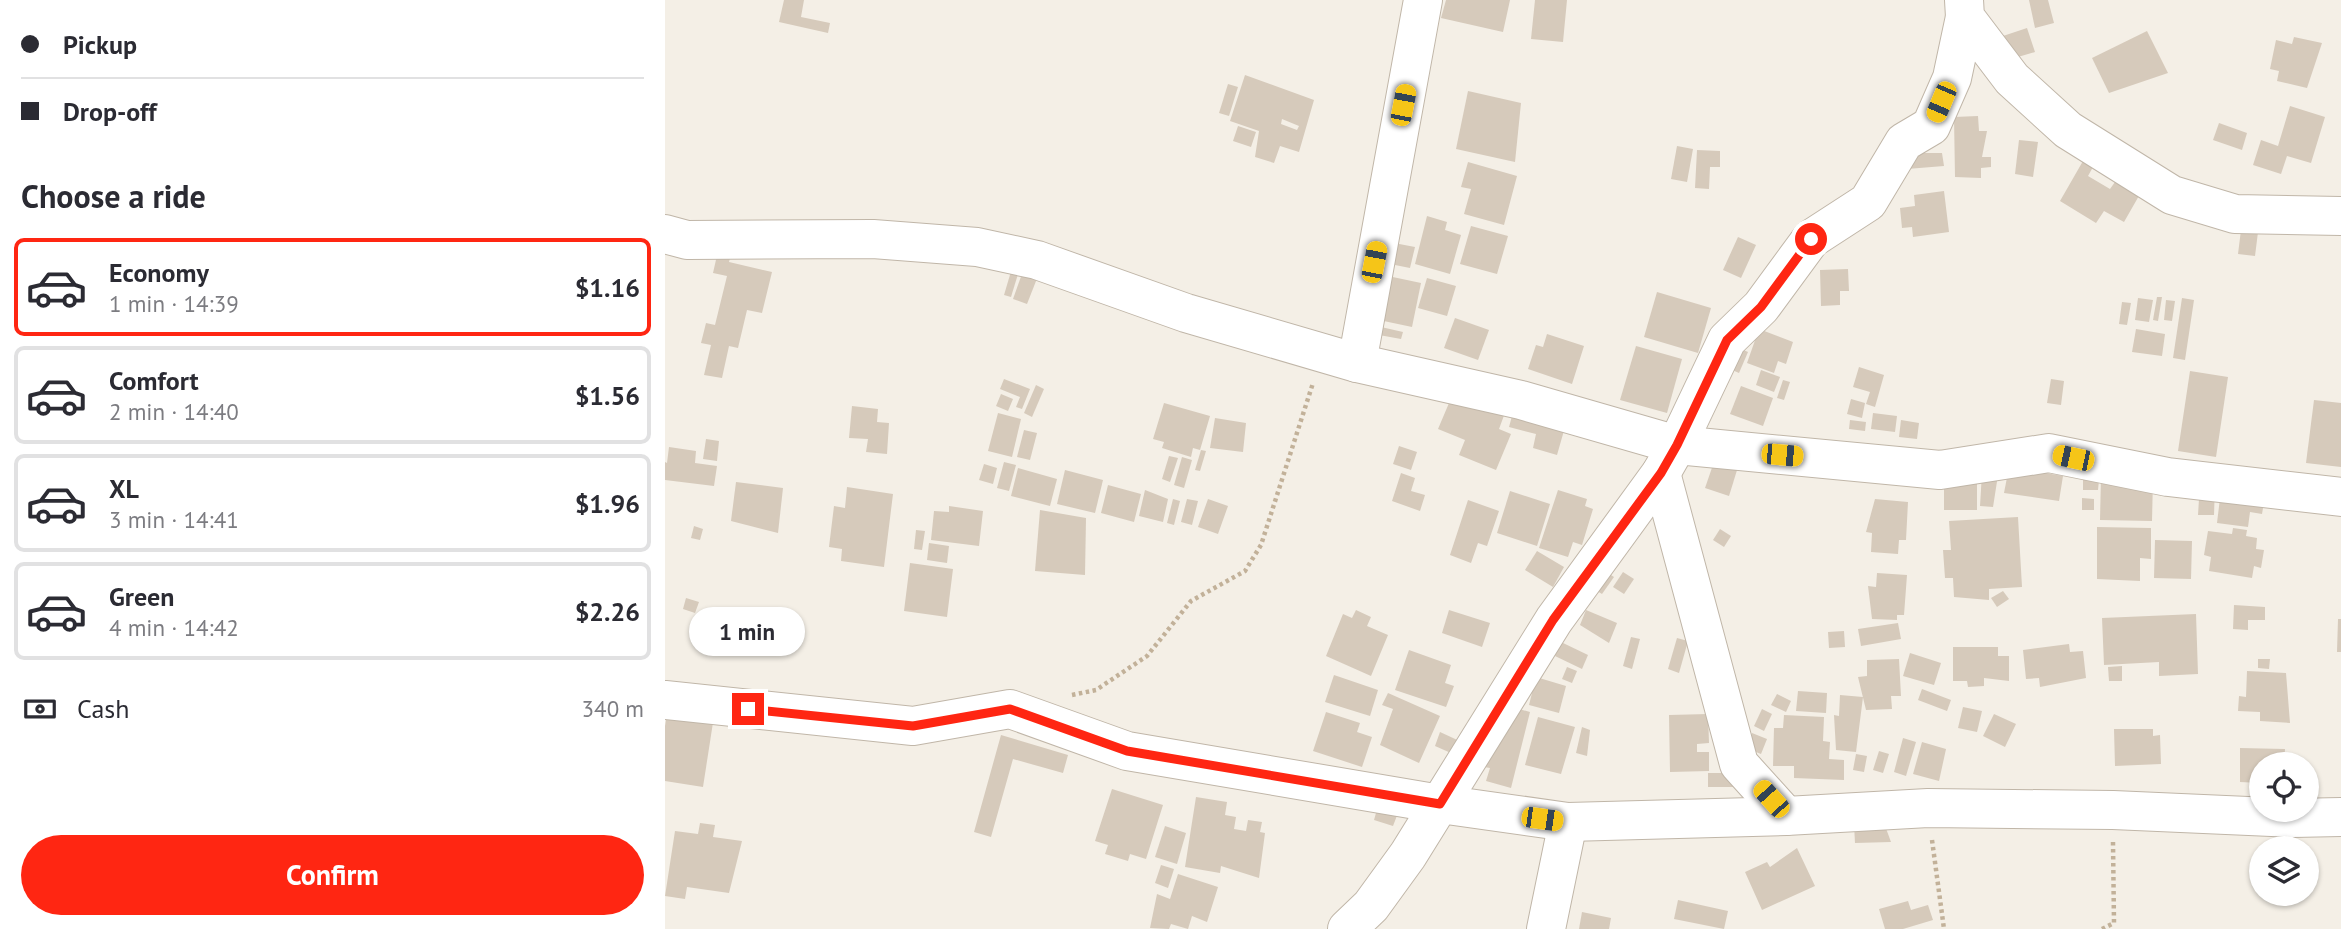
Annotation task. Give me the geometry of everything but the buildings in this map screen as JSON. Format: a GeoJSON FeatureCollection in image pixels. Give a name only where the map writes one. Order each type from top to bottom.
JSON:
{"type":"FeatureCollection","features":[{"type":"Feature","properties":{"kind":"street"},"geometry":{"type":"LineString","coordinates":[[1340,358],[1364,314],[1423,0]]}},
{"type":"Feature","properties":{"kind":"street"},"geometry":{"type":"LineString","coordinates":[[1965,8],[2012,79],[2069,130],[2172,195],[2235,214],[2341,216]]}},
{"type":"Feature","properties":{"kind":"street"},"geometry":{"type":"LineString","coordinates":[[1347,929],[1371,906],[1408,855],[1553,620],[1669,459],[1727,340],[1761,307],[1811,239],[1868,202],[1904,142],[1931,126],[1952,78],[1965,8]]}},
{"type":"Feature","properties":{"kind":"street"},"geometry":{"type":"LineString","coordinates":[[665,234],[687,240],[873,239],[977,247],[1037,260],[1186,313],[1340,358],[1521,400],[1669,459],[1940,470],[2049,453],[2168,477],[2341,497]]}},
{"type":"Feature","properties":{"kind":"street"},"geometry":{"type":"LineString","coordinates":[[1669,459],[1739,764],[1786,816]]}},
{"type":"Feature","properties":{"kind":"street"},"geometry":{"type":"LineString","coordinates":[[665,700],[913,726],[1010,709],[1127,751],[1440,804],[1568,822],[1786,816],[1928,808],[2341,817]]}},
{"type":"Feature","properties":{"kind":"street"},"geometry":{"type":"LineString","coordinates":[[1546,929],[1568,822]]}},
{"type":"Feature","properties":{"kind":"path"},"geometry":{"type":"LineString","coordinates":[[1071,695],[1096,690],[1147,656],[1191,601],[1245,571],[1261,545],[1340,358]]}},
{"type":"Feature","properties":{"kind":"path"},"geometry":{"type":"LineString","coordinates":[[1928,808],[1944,929]]}},
{"type":"Feature","properties":{"kind":"path"},"geometry":{"type":"LineString","coordinates":[[2102,929],[2115,923],[2113,810]]}},
{"type":"Feature","properties":{"kind":"route"},"geometry":{"type":"LineString","coordinates":[[748,709],[913,726],[1010,709],[1127,751],[1440,804],[1553,620],[1661,473],[1727,340],[1761,307],[1811,239]]}}]}
